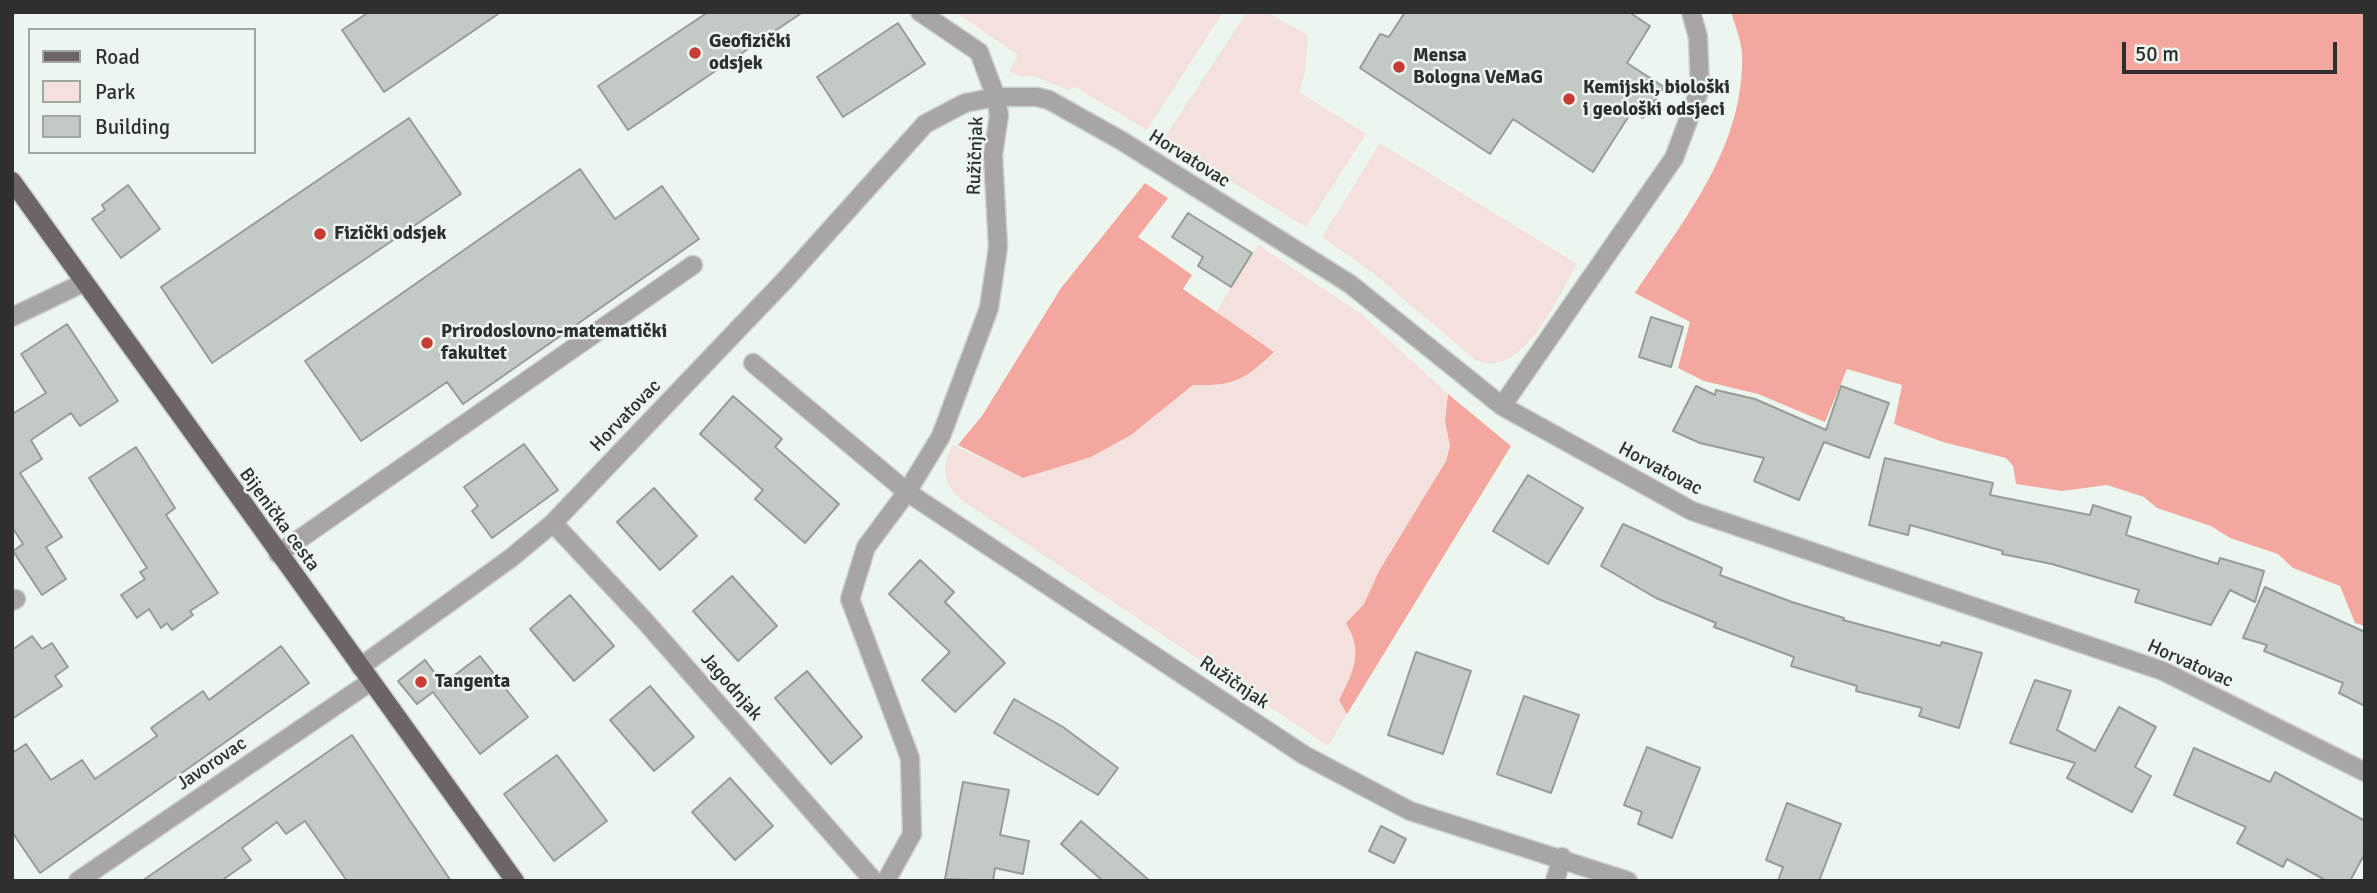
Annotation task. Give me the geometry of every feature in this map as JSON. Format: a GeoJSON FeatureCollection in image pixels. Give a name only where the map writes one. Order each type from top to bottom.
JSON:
{"type":"FeatureCollection","features":[{"type":"Feature","properties":{"kind":"main road","name":"Bijenička cesta"},"geometry":{"type":"LineString","coordinates":[[12,181],[514,881]]}},
{"type":"Feature","properties":{"kind":"street"},"geometry":{"type":"LineString","coordinates":[[920,12],[979,52],[996,97]]}},
{"type":"Feature","properties":{"kind":"street"},"geometry":{"type":"LineString","coordinates":[[1502,406],[1674,158],[1688,127],[1700,89],[1698,37],[1690,12]]}},
{"type":"Feature","properties":{"kind":"street","name":"Horvatovac"},"geometry":{"type":"LineString","coordinates":[[365,675],[553,523],[785,280],[911,136],[940,115],[965,103],[1021,95],[1049,100],[1122,141],[1350,284],[1502,406],[1689,517],[2163,671],[2365,772]]}},
{"type":"Feature","properties":{"kind":"street","name":"Ružičnjak"},"geometry":{"type":"LineString","coordinates":[[886,881],[912,834],[910,758],[850,599],[866,547],[907,492],[941,436],[989,308],[999,247],[993,155],[999,115],[996,97]]}},
{"type":"Feature","properties":{"kind":"street"},"geometry":{"type":"LineString","coordinates":[[278,554],[693,265]]}},
{"type":"Feature","properties":{"kind":"street"},"geometry":{"type":"LineString","coordinates":[[12,317],[83,283]]}},
{"type":"Feature","properties":{"kind":"street","name":"Ružičnjak"},"geometry":{"type":"LineString","coordinates":[[753,363],[907,492],[1328,769],[1418,814],[1559,869],[1628,881]]}},
{"type":"Feature","properties":{"kind":"street","name":"Jagodnjak"},"geometry":{"type":"LineString","coordinates":[[553,523],[644,620],[874,881]]}},
{"type":"Feature","properties":{"kind":"street","name":"Javorovac"},"geometry":{"type":"LineString","coordinates":[[78,881],[365,675]]}},
{"type":"Feature","properties":{"kind":"green space"},"geometry":{"type":"Polygon","coordinates":[[[955,12],[1223,12],[1147,130],[1075,87],[1068,90],[1034,76],[1019,76],[1009,71],[1018,55],[955,12]]]}},
{"type":"Feature","properties":{"kind":"green space"},"geometry":{"type":"Polygon","coordinates":[[[1247,12],[1266,12],[1308,35],[1305,73],[1299,92],[1366,134],[1306,227],[1163,140],[1247,12]]]}},
{"type":"Feature","properties":{"kind":"green space"},"geometry":{"type":"Polygon","coordinates":[[[1380,143],[1577,264],[1536,333],[1507,359],[1491,363],[1474,359],[1373,273],[1322,237],[1380,143]]]}},
{"type":"Feature","properties":{"kind":"green space"},"geometry":{"type":"Polygon","coordinates":[[[1258,245],[1360,313],[1448,394],[1445,421],[1450,446],[1446,461],[1379,571],[1364,604],[1347,623],[1355,653],[1352,671],[1339,699],[1347,714],[1328,746],[960,499],[950,487],[946,474],[946,459],[953,445],[1023,478],[1091,457],[1131,435],[1193,385],[1228,383],[1255,370],[1273,352],[1216,312],[1258,245]]]}},
{"type":"Feature","properties":{"kind":"shaded area"},"geometry":{"type":"Polygon","coordinates":[[[1731,12],[2365,12],[2365,626],[2355,623],[2340,586],[2293,568],[2278,554],[2230,538],[2211,526],[2157,508],[2144,497],[2107,485],[2062,491],[2016,484],[2013,466],[2006,458],[1943,442],[1894,424],[1902,385],[1847,369],[1825,422],[1758,394],[1704,381],[1678,368],[1690,322],[1635,293],[1708,181],[1733,120],[1740,87],[1742,53],[1731,12]]]}},
{"type":"Feature","properties":{"kind":"shaded area"},"geometry":{"type":"Polygon","coordinates":[[[1145,183],[1168,198],[1138,237],[1192,275],[1183,289],[1274,352],[1254,370],[1237,380],[1193,385],[1131,435],[1091,457],[1023,478],[958,445],[982,416],[1061,288],[1145,183]]]}},
{"type":"Feature","properties":{"kind":"shaded area"},"geometry":{"type":"Polygon","coordinates":[[[1448,394],[1511,446],[1347,714],[1339,700],[1349,680],[1355,653],[1346,623],[1364,604],[1379,571],[1446,461],[1450,446],[1445,421],[1448,394]]]}},
{"type":"Feature","properties":{"kind":"building"},"geometry":{"type":"Polygon","coordinates":[[[369,12],[501,12],[384,92],[342,30],[369,12]]]}},
{"type":"Feature","properties":{"kind":"building","name":"Geofizički odsjek"},"geometry":{"type":"Polygon","coordinates":[[[708,12],[803,12],[628,130],[598,86],[708,12]]]}},
{"type":"Feature","properties":{"kind":"building","name":"Kemijski, biološki i geološki odsjeci"},"geometry":{"type":"Polygon","coordinates":[[[1405,12],[1629,12],[1650,26],[1627,63],[1664,87],[1643,118],[1632,111],[1593,172],[1513,119],[1490,154],[1360,68],[1380,34],[1389,37],[1405,12]]]}},
{"type":"Feature","properties":{"kind":"building"},"geometry":{"type":"Polygon","coordinates":[[[898,23],[925,64],[843,117],[817,77],[898,23]]]}},
{"type":"Feature","properties":{"kind":"building","name":"Fizički odsjek"},"geometry":{"type":"Polygon","coordinates":[[[409,118],[461,194],[212,363],[161,287],[409,118]]]}},
{"type":"Feature","properties":{"kind":"building"},"geometry":{"type":"Polygon","coordinates":[[[580,169],[615,219],[662,186],[699,239],[463,404],[447,382],[361,441],[305,361],[580,169]]]}},
{"type":"Feature","properties":{"kind":"building"},"geometry":{"type":"Polygon","coordinates":[[[128,185],[160,229],[121,258],[92,219],[105,210],[102,205],[128,185]]]}},
{"type":"Feature","properties":{"kind":"building"},"geometry":{"type":"Polygon","coordinates":[[[1188,213],[1252,253],[1231,287],[1198,266],[1203,257],[1172,237],[1188,213]]]}},
{"type":"Feature","properties":{"kind":"building"},"geometry":{"type":"Polygon","coordinates":[[[1651,317],[1683,327],[1671,367],[1639,357],[1651,317]]]}},
{"type":"Feature","properties":{"kind":"building"},"geometry":{"type":"Polygon","coordinates":[[[67,324],[118,401],[80,426],[71,413],[31,440],[42,459],[20,473],[62,537],[46,547],[66,579],[42,595],[13,551],[23,544],[12,527],[12,411],[14,413],[46,393],[21,354],[67,324]]]}},
{"type":"Feature","properties":{"kind":"building"},"geometry":{"type":"Polygon","coordinates":[[[1696,386],[1715,395],[1716,390],[1755,399],[1826,430],[1841,386],[1889,403],[1869,458],[1824,442],[1799,500],[1754,481],[1764,458],[1700,443],[1673,431],[1696,386]]]}},
{"type":"Feature","properties":{"kind":"building"},"geometry":{"type":"Polygon","coordinates":[[[733,396],[782,439],[775,447],[839,504],[805,543],[755,499],[763,490],[700,434],[733,396]]]}},
{"type":"Feature","properties":{"kind":"building"},"geometry":{"type":"Polygon","coordinates":[[[524,444],[558,490],[492,538],[472,511],[478,506],[464,487],[524,444]]]}},
{"type":"Feature","properties":{"kind":"building"},"geometry":{"type":"Polygon","coordinates":[[[136,447],[175,508],[166,515],[218,593],[190,611],[193,615],[172,630],[167,623],[161,628],[149,609],[137,618],[121,595],[145,579],[140,572],[147,568],[89,478],[136,447]]]}},
{"type":"Feature","properties":{"kind":"building"},"geometry":{"type":"Polygon","coordinates":[[[1885,458],[1993,483],[1990,495],[2090,515],[2093,505],[2131,517],[2126,535],[2218,564],[2220,558],[2264,571],[2255,602],[2230,590],[2211,625],[2135,602],[2139,590],[2052,564],[2002,554],[2003,551],[1910,525],[1908,535],[1869,525],[1885,458]]]}},
{"type":"Feature","properties":{"kind":"building"},"geometry":{"type":"Polygon","coordinates":[[[1528,475],[1583,508],[1548,564],[1493,531],[1528,475]]]}},
{"type":"Feature","properties":{"kind":"building"},"geometry":{"type":"Polygon","coordinates":[[[654,488],[697,536],[660,570],[617,522],[654,488]]]}},
{"type":"Feature","properties":{"kind":"building"},"geometry":{"type":"Polygon","coordinates":[[[1623,524],[1722,568],[1720,575],[1792,602],[1844,618],[1843,620],[1940,646],[1942,642],[1982,653],[1959,728],[1919,716],[1922,708],[1856,691],[1857,686],[1791,666],[1794,657],[1714,627],[1716,623],[1656,598],[1601,566],[1623,524]]]}},
{"type":"Feature","properties":{"kind":"building"},"geometry":{"type":"Polygon","coordinates":[[[920,560],[954,592],[945,602],[1005,663],[955,712],[922,680],[950,652],[889,594],[920,560]]]}},
{"type":"Feature","properties":{"kind":"building"},"geometry":{"type":"Polygon","coordinates":[[[732,576],[777,626],[738,661],[693,611],[732,576]]]}},
{"type":"Feature","properties":{"kind":"building"},"geometry":{"type":"Polygon","coordinates":[[[2265,587],[2365,632],[2365,706],[2339,693],[2343,683],[2264,651],[2267,645],[2243,638],[2265,587]]]}},
{"type":"Feature","properties":{"kind":"building"},"geometry":{"type":"Polygon","coordinates":[[[570,595],[614,646],[574,681],[530,629],[570,595]]]}},
{"type":"Feature","properties":{"kind":"building"},"geometry":{"type":"Polygon","coordinates":[[[32,636],[42,649],[52,643],[68,667],[55,676],[62,686],[12,719],[12,650],[32,636]]]}},
{"type":"Feature","properties":{"kind":"building"},"geometry":{"type":"Polygon","coordinates":[[[281,646],[309,683],[40,873],[12,832],[12,753],[26,744],[51,780],[82,760],[95,779],[157,736],[151,728],[203,691],[209,700],[281,646]]]}},
{"type":"Feature","properties":{"kind":"building"},"geometry":{"type":"Polygon","coordinates":[[[1416,652],[1471,671],[1443,754],[1388,735],[1416,652]]]}},
{"type":"Feature","properties":{"kind":"building"},"geometry":{"type":"Polygon","coordinates":[[[480,656],[528,717],[480,754],[433,692],[417,704],[398,681],[425,660],[443,684],[480,656]]]}},
{"type":"Feature","properties":{"kind":"building"},"geometry":{"type":"Polygon","coordinates":[[[807,671],[862,737],[831,764],[775,698],[807,671]]]}},
{"type":"Feature","properties":{"kind":"building"},"geometry":{"type":"Polygon","coordinates":[[[2035,680],[2071,691],[2057,730],[2095,751],[2119,707],[2156,727],[2135,767],[2151,776],[2132,812],[2067,778],[2075,763],[2010,743],[2035,680]]]}},
{"type":"Feature","properties":{"kind":"building"},"geometry":{"type":"Polygon","coordinates":[[[650,686],[694,737],[654,771],[610,720],[650,686]]]}},
{"type":"Feature","properties":{"kind":"building"},"geometry":{"type":"Polygon","coordinates":[[[1524,696],[1579,715],[1551,793],[1497,774],[1524,696]]]}},
{"type":"Feature","properties":{"kind":"building"},"geometry":{"type":"Polygon","coordinates":[[[1014,699],[1063,727],[1118,768],[1098,795],[994,733],[1014,699]]]}},
{"type":"Feature","properties":{"kind":"building"},"geometry":{"type":"Polygon","coordinates":[[[352,735],[451,881],[347,881],[305,821],[286,834],[277,822],[242,848],[251,860],[221,881],[142,881],[352,735]]]}},
{"type":"Feature","properties":{"kind":"building"},"geometry":{"type":"Polygon","coordinates":[[[1647,747],[1700,768],[1672,838],[1638,824],[1642,812],[1624,805],[1647,747]]]}},
{"type":"Feature","properties":{"kind":"building"},"geometry":{"type":"Polygon","coordinates":[[[2194,748],[2270,782],[2275,772],[2365,821],[2365,853],[2350,881],[2327,881],[2287,859],[2283,867],[2237,843],[2246,827],[2174,795],[2194,748]]]}},
{"type":"Feature","properties":{"kind":"building"},"geometry":{"type":"Polygon","coordinates":[[[557,755],[607,821],[554,861],[504,794],[557,755]]]}},
{"type":"Feature","properties":{"kind":"building"},"geometry":{"type":"Polygon","coordinates":[[[730,778],[773,826],[735,860],[692,812],[730,778]]]}},
{"type":"Feature","properties":{"kind":"building"},"geometry":{"type":"Polygon","coordinates":[[[963,782],[1009,790],[1000,835],[1029,841],[1023,874],[995,868],[993,881],[945,879],[963,782]]]}},
{"type":"Feature","properties":{"kind":"building"},"geometry":{"type":"Polygon","coordinates":[[[1787,803],[1841,824],[1819,881],[1778,881],[1783,867],[1766,860],[1787,803]]]}},
{"type":"Feature","properties":{"kind":"building"},"geometry":{"type":"Polygon","coordinates":[[[1081,821],[1150,881],[1103,881],[1061,844],[1081,821]]]}},
{"type":"Feature","properties":{"kind":"building"},"geometry":{"type":"Polygon","coordinates":[[[1381,826],[1406,839],[1394,863],[1369,851],[1381,826]]]}},
{"type":"Feature","properties":{"kind":"place","name":"Geofizički odsjek"},"geometry":{"type":"Point","coordinates":[695,53]}},
{"type":"Feature","properties":{"kind":"place","name":"Mensa Bologna VeMaG"},"geometry":{"type":"Point","coordinates":[1399,67]}},
{"type":"Feature","properties":{"kind":"place","name":"Kemijski, biološki i geološki odsjeci"},"geometry":{"type":"Point","coordinates":[1569,99]}},
{"type":"Feature","properties":{"kind":"place","name":"Fizički odsjek"},"geometry":{"type":"Point","coordinates":[320,234]}},
{"type":"Feature","properties":{"kind":"place","name":"Prirodoslovno-matematički fakultet"},"geometry":{"type":"Point","coordinates":[427,343]}},
{"type":"Feature","properties":{"kind":"place","name":"Tangenta"},"geometry":{"type":"Point","coordinates":[421,682]}}]}
